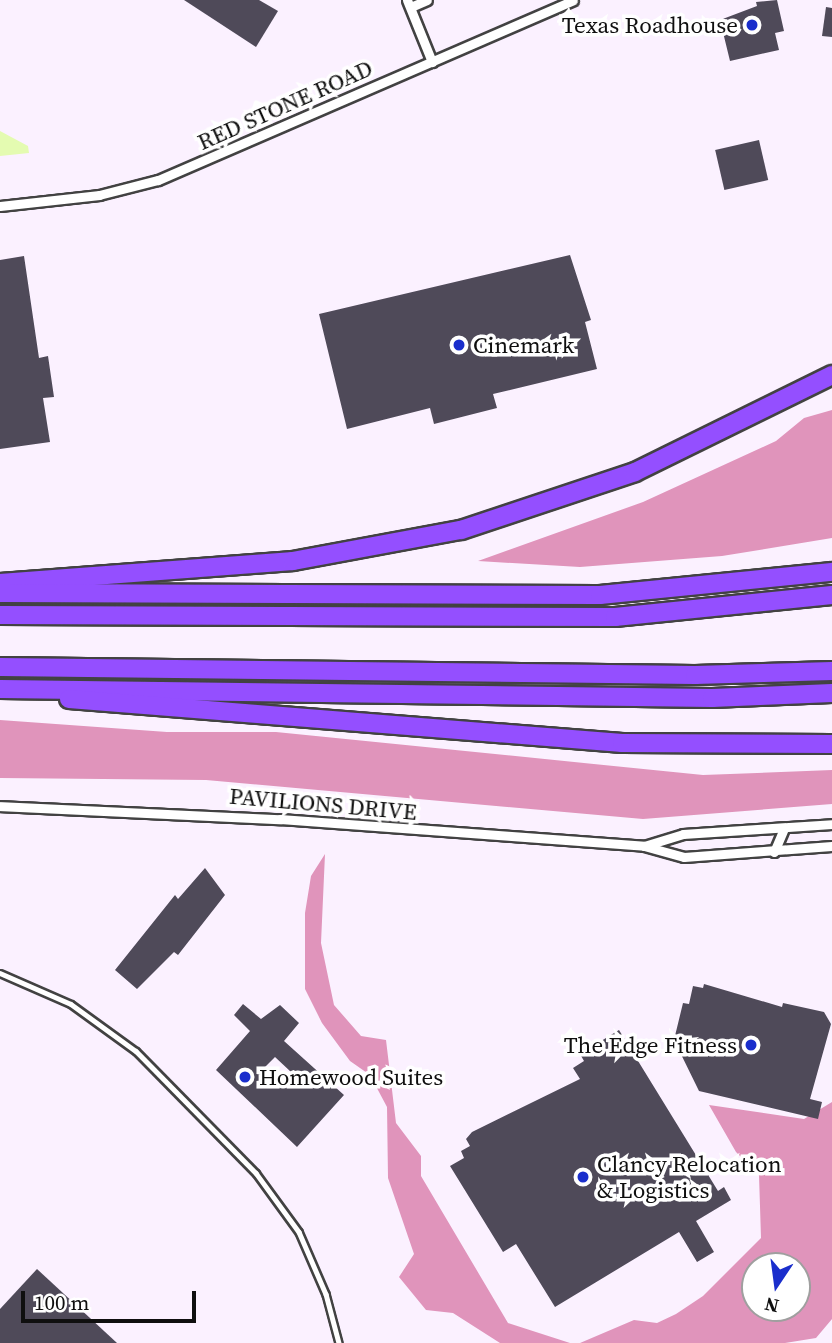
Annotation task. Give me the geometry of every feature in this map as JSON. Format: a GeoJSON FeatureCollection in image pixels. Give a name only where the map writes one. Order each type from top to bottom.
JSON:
{"type":"FeatureCollection","features":[{"type":"Feature","properties":{"kind":"highway"},"geometry":{"type":"LineString","coordinates":[[0,583],[293,561],[461,530],[645,468],[832,375]]}},
{"type":"Feature","properties":{"kind":"highway"},"geometry":{"type":"LineString","coordinates":[[0,593],[600,596],[832,572]]}},
{"type":"Feature","properties":{"kind":"highway"},"geometry":{"type":"LineString","coordinates":[[0,615],[592,618],[711,611],[832,596]]}},
{"type":"Feature","properties":{"kind":"highway"},"geometry":{"type":"LineString","coordinates":[[0,667],[695,676],[832,671]]}},
{"type":"Feature","properties":{"kind":"highway"},"geometry":{"type":"LineString","coordinates":[[0,689],[712,698],[832,693]]}},
{"type":"Feature","properties":{"kind":"highway"},"geometry":{"type":"LineString","coordinates":[[28,690],[97,703],[249,710],[622,743],[832,744]]}},
{"type":"Feature","properties":{"kind":"street"},"geometry":{"type":"LineString","coordinates":[[427,0],[410,3],[432,62]]}},
{"type":"Feature","properties":{"kind":"street","name":"RED STONE ROAD"},"geometry":{"type":"LineString","coordinates":[[0,206],[99,195],[158,180],[573,0]]}},
{"type":"Feature","properties":{"kind":"street","name":"PAVILIONS DRIVE"},"geometry":{"type":"LineString","coordinates":[[0,806],[256,817],[644,846],[684,857],[832,846]]}},
{"type":"Feature","properties":{"kind":"street","name":"PAVILIONS DRIVE"},"geometry":{"type":"LineString","coordinates":[[644,846],[682,834],[832,824]]}},
{"type":"Feature","properties":{"kind":"street"},"geometry":{"type":"LineString","coordinates":[[774,852],[784,828]]}},
{"type":"Feature","properties":{"kind":"lane"},"geometry":{"type":"LineString","coordinates":[[0,973],[71,1004],[136,1051],[256,1173],[299,1232],[326,1294],[339,1343]]}},
{"type":"Feature","properties":{"kind":"shaded area"},"geometry":{"type":"Polygon","coordinates":[[[0,131],[28,146],[29,153],[0,156],[0,131]]]}},
{"type":"Feature","properties":{"kind":"shaded area"},"geometry":{"type":"Polygon","coordinates":[[[832,410],[832,538],[722,556],[580,567],[478,561],[643,502],[776,441],[804,418],[832,410]]]}},
{"type":"Feature","properties":{"kind":"shaded area"},"geometry":{"type":"Polygon","coordinates":[[[0,720],[167,732],[276,732],[703,775],[832,770],[832,804],[643,819],[206,780],[0,778],[0,720]]]}},
{"type":"Feature","properties":{"kind":"shaded area"},"geometry":{"type":"Polygon","coordinates":[[[325,854],[321,943],[334,1005],[361,1036],[386,1040],[396,1123],[421,1156],[421,1176],[508,1323],[570,1343],[500,1343],[453,1313],[426,1310],[399,1277],[414,1254],[388,1178],[387,1107],[370,1075],[350,1061],[322,1023],[305,989],[305,913],[311,876],[325,854]]]}},
{"type":"Feature","properties":{"kind":"shaded area"},"geometry":{"type":"Polygon","coordinates":[[[832,1102],[832,1319],[816,1338],[785,1343],[580,1343],[634,1320],[657,1323],[676,1314],[703,1296],[741,1258],[741,1322],[811,1322],[811,1252],[747,1252],[761,1238],[759,1175],[736,1152],[709,1105],[804,1119],[832,1102]]]}},
{"type":"Feature","properties":{"kind":"building"},"geometry":{"type":"Polygon","coordinates":[[[184,0],[259,0],[278,11],[256,47],[184,0]]]}},
{"type":"Feature","properties":{"kind":"building","name":"Texas Roadhouse"},"geometry":{"type":"Polygon","coordinates":[[[777,0],[784,31],[775,33],[779,50],[730,61],[720,20],[757,6],[756,2],[777,0]]]}},
{"type":"Feature","properties":{"kind":"building"},"geometry":{"type":"Polygon","coordinates":[[[826,7],[832,8],[832,37],[822,36],[826,7]]]}},
{"type":"Feature","properties":{"kind":"building"},"geometry":{"type":"Polygon","coordinates":[[[759,140],[768,180],[724,190],[715,150],[759,140]]]}},
{"type":"Feature","properties":{"kind":"building","name":"Cinemark"},"geometry":{"type":"Polygon","coordinates":[[[570,255],[591,320],[585,322],[597,369],[493,394],[497,408],[434,424],[430,408],[347,429],[319,314],[570,255]]]}},
{"type":"Feature","properties":{"kind":"building"},"geometry":{"type":"Polygon","coordinates":[[[24,256],[39,358],[48,356],[54,397],[43,398],[50,442],[0,449],[0,260],[24,256]]]}},
{"type":"Feature","properties":{"kind":"building"},"geometry":{"type":"Polygon","coordinates":[[[205,868],[225,895],[178,955],[174,952],[137,989],[115,970],[175,895],[178,899],[205,868]]]}},
{"type":"Feature","properties":{"kind":"building"},"geometry":{"type":"Polygon","coordinates":[[[704,984],[782,1007],[783,1003],[824,1012],[831,1024],[810,1099],[822,1102],[818,1119],[699,1091],[674,1040],[683,1003],[689,1004],[693,986],[703,988],[704,984]]]}},
{"type":"Feature","properties":{"kind":"building","name":"Homewood Suites"},"geometry":{"type":"Polygon","coordinates":[[[243,1004],[261,1019],[280,1005],[299,1023],[284,1041],[344,1095],[297,1147],[216,1070],[250,1031],[234,1015],[243,1004]],[[275,1057],[261,1071],[277,1086],[291,1072],[275,1057]]]}},
{"type":"Feature","properties":{"kind":"building","name":"Clancy Relocation & Logistics"},"geometry":{"type":"Polygon","coordinates":[[[619,1030],[718,1191],[724,1187],[731,1200],[696,1221],[714,1252],[697,1262],[679,1232],[555,1307],[516,1244],[503,1252],[450,1166],[464,1158],[461,1151],[470,1146],[466,1139],[472,1132],[580,1079],[573,1068],[584,1061],[580,1054],[619,1030]]]}},
{"type":"Feature","properties":{"kind":"building"},"geometry":{"type":"Polygon","coordinates":[[[37,1269],[117,1343],[0,1343],[0,1309],[37,1269]]]}},
{"type":"Feature","properties":{"kind":"place","name":"Texas Roadhouse"},"geometry":{"type":"Point","coordinates":[752,25]}},
{"type":"Feature","properties":{"kind":"place","name":"Cinemark"},"geometry":{"type":"Point","coordinates":[459,345]}},
{"type":"Feature","properties":{"kind":"place","name":"The Edge Fitness"},"geometry":{"type":"Point","coordinates":[751,1045]}},
{"type":"Feature","properties":{"kind":"place","name":"Homewood Suites"},"geometry":{"type":"Point","coordinates":[245,1077]}},
{"type":"Feature","properties":{"kind":"place","name":"Clancy Relocation & Logistics"},"geometry":{"type":"Point","coordinates":[583,1177]}}]}
